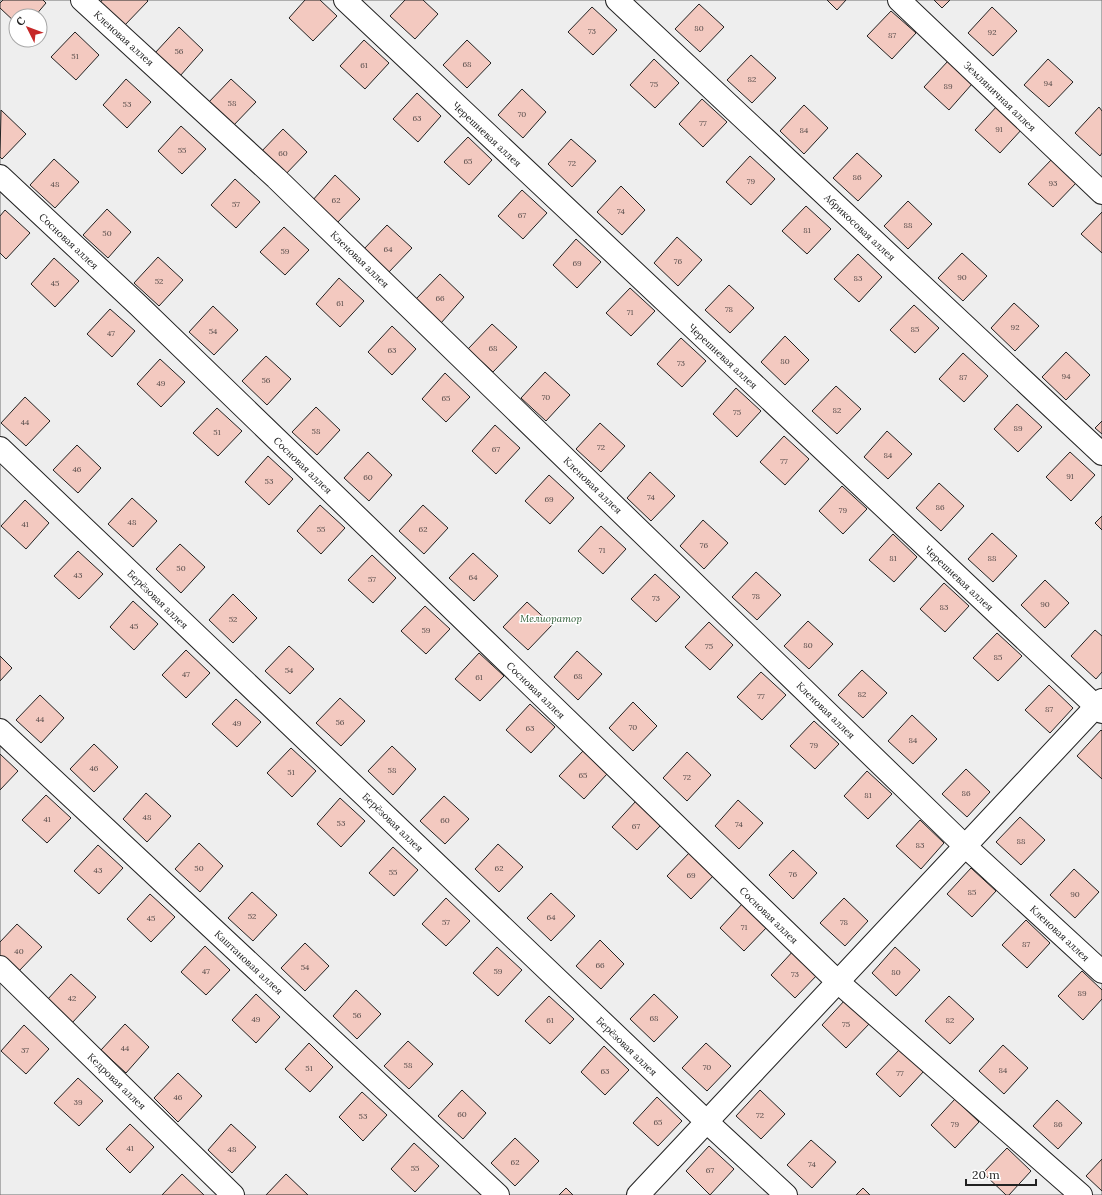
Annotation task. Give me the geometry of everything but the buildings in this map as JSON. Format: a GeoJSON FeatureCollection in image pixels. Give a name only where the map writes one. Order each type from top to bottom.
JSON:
{"type":"FeatureCollection","features":[{"type":"Feature","properties":{"kind":"street","name":"Кленовая аллея"},"geometry":{"type":"LineString","coordinates":[[82,0],[276,178],[965,846],[1102,972]]}},
{"type":"Feature","properties":{"kind":"street","name":"Черешневая аллея"},"geometry":{"type":"LineString","coordinates":[[344,0],[1100,706]]}},
{"type":"Feature","properties":{"kind":"street","name":"Абрикосовая аллея"},"geometry":{"type":"LineString","coordinates":[[617,0],[1102,454]]}},
{"type":"Feature","properties":{"kind":"street","name":"Земляничная аллея"},"geometry":{"type":"LineString","coordinates":[[899,0],[1102,193]]}},
{"type":"Feature","properties":{"kind":"street","name":"Сосновая аллея"},"geometry":{"type":"LineString","coordinates":[[0,176],[138,305],[838,982],[1081,1195]]}},
{"type":"Feature","properties":{"kind":"street","name":"Берёзовая аллея"},"geometry":{"type":"LineString","coordinates":[[0,448],[707,1122],[786,1195]]}},
{"type":"Feature","properties":{"kind":"street"},"geometry":{"type":"LineString","coordinates":[[638,1195],[965,846],[1100,706]]}},
{"type":"Feature","properties":{"kind":"street","name":"Каштановая аллея"},"geometry":{"type":"LineString","coordinates":[[0,730],[498,1195]]}},
{"type":"Feature","properties":{"kind":"street","name":"Кедровая аллея"},"geometry":{"type":"LineString","coordinates":[[0,967],[233,1195]]}},
{"type":"Feature","properties":{"kind":"green space","name":"Мелиоратор"},"geometry":{"type":"Polygon","coordinates":[[[0,0],[1102,0],[1102,1195],[0,1195],[0,0]]]}}]}
